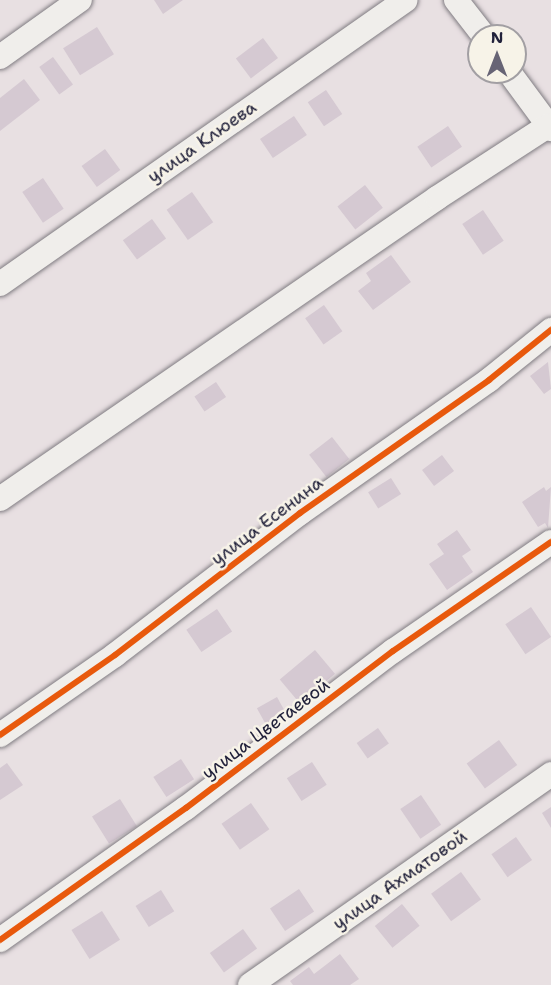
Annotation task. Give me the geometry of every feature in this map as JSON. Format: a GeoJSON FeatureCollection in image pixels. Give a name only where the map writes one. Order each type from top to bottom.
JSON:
{"type":"FeatureCollection","features":[{"type":"Feature","properties":{"kind":"street"},"geometry":{"type":"LineString","coordinates":[[0,57],[80,0]]}},
{"type":"Feature","properties":{"kind":"street","name":"улица Клюева"},"geometry":{"type":"LineString","coordinates":[[0,284],[405,0]]}},
{"type":"Feature","properties":{"kind":"street"},"geometry":{"type":"LineString","coordinates":[[456,0],[474,24]]}},
{"type":"Feature","properties":{"kind":"street"},"geometry":{"type":"LineString","coordinates":[[0,499],[437,198],[550,127],[518,84]]}},
{"type":"Feature","properties":{"kind":"street","name":"улица Есенина"},"geometry":{"type":"LineString","coordinates":[[0,735],[115,656],[300,513],[489,380],[551,330]]}},
{"type":"Feature","properties":{"kind":"street","name":"улица Цветаевой"},"geometry":{"type":"LineString","coordinates":[[0,939],[186,808],[393,651],[551,542]]}},
{"type":"Feature","properties":{"kind":"street","name":"улица Ахматовой"},"geometry":{"type":"LineString","coordinates":[[250,985],[551,774]]}},
{"type":"Feature","properties":{"kind":"building"},"geometry":{"type":"Polygon","coordinates":[[[154,0],[183,0],[163,14],[154,0]]]}},
{"type":"Feature","properties":{"kind":"building"},"geometry":{"type":"Polygon","coordinates":[[[97,27],[114,54],[80,75],[63,48],[97,27]]]}},
{"type":"Feature","properties":{"kind":"building"},"geometry":{"type":"Polygon","coordinates":[[[263,38],[278,58],[251,78],[236,58],[263,38]]]}},
{"type":"Feature","properties":{"kind":"building"},"geometry":{"type":"Polygon","coordinates":[[[53,57],[73,85],[59,94],[39,67],[53,57]]]}},
{"type":"Feature","properties":{"kind":"building"},"geometry":{"type":"Polygon","coordinates":[[[24,79],[40,100],[0,131],[0,98],[24,79]]]}},
{"type":"Feature","properties":{"kind":"building"},"geometry":{"type":"Polygon","coordinates":[[[326,90],[342,114],[324,126],[308,102],[326,90]]]}},
{"type":"Feature","properties":{"kind":"building"},"geometry":{"type":"Polygon","coordinates":[[[294,116],[307,135],[273,158],[260,139],[294,116]]]}},
{"type":"Feature","properties":{"kind":"building"},"geometry":{"type":"Polygon","coordinates":[[[448,126],[462,147],[431,167],[417,147],[448,126]]]}},
{"type":"Feature","properties":{"kind":"building"},"geometry":{"type":"Polygon","coordinates":[[[105,149],[120,170],[97,187],[82,166],[105,149]]]}},
{"type":"Feature","properties":{"kind":"building"},"geometry":{"type":"Polygon","coordinates":[[[43,178],[64,209],[43,223],[22,192],[43,178]]]}},
{"type":"Feature","properties":{"kind":"building"},"geometry":{"type":"Polygon","coordinates":[[[365,185],[383,208],[355,229],[337,207],[365,185]]]}},
{"type":"Feature","properties":{"kind":"building"},"geometry":{"type":"Polygon","coordinates":[[[192,192],[213,222],[188,240],[167,210],[192,192]]]}},
{"type":"Feature","properties":{"kind":"building"},"geometry":{"type":"Polygon","coordinates":[[[483,210],[504,241],[483,255],[462,224],[483,210]]]}},
{"type":"Feature","properties":{"kind":"building"},"geometry":{"type":"Polygon","coordinates":[[[152,219],[166,238],[137,260],[123,240],[152,219]]]}},
{"type":"Feature","properties":{"kind":"building"},"geometry":{"type":"Polygon","coordinates":[[[391,255],[411,282],[373,310],[358,291],[371,281],[366,273],[391,255]]]}},
{"type":"Feature","properties":{"kind":"building"},"geometry":{"type":"Polygon","coordinates":[[[324,305],[342,331],[324,344],[305,318],[324,305]]]}},
{"type":"Feature","properties":{"kind":"building"},"geometry":{"type":"Polygon","coordinates":[[[548,362],[551,389],[544,394],[530,376],[548,362]]]}},
{"type":"Feature","properties":{"kind":"building"},"geometry":{"type":"Polygon","coordinates":[[[216,382],[226,397],[205,411],[194,397],[216,382]]]}},
{"type":"Feature","properties":{"kind":"building"},"geometry":{"type":"Polygon","coordinates":[[[332,437],[349,459],[326,477],[309,455],[332,437]]]}},
{"type":"Feature","properties":{"kind":"building"},"geometry":{"type":"Polygon","coordinates":[[[442,455],[454,471],[434,486],[422,470],[442,455]]]}},
{"type":"Feature","properties":{"kind":"building"},"geometry":{"type":"Polygon","coordinates":[[[391,478],[401,494],[378,508],[368,492],[391,478]]]}},
{"type":"Feature","properties":{"kind":"building"},"geometry":{"type":"Polygon","coordinates":[[[544,487],[546,491],[551,487],[548,528],[545,523],[538,527],[522,502],[544,487]]]}},
{"type":"Feature","properties":{"kind":"building"},"geometry":{"type":"Polygon","coordinates":[[[457,530],[471,550],[462,556],[473,572],[447,590],[429,564],[444,554],[437,544],[457,530]]]}},
{"type":"Feature","properties":{"kind":"building"},"geometry":{"type":"Polygon","coordinates":[[[531,607],[551,637],[525,654],[505,624],[531,607]]]}},
{"type":"Feature","properties":{"kind":"building"},"geometry":{"type":"Polygon","coordinates":[[[217,609],[232,631],[201,652],[186,630],[217,609]]]}},
{"type":"Feature","properties":{"kind":"building"},"geometry":{"type":"Polygon","coordinates":[[[315,650],[335,674],[300,703],[280,680],[315,650]]]}},
{"type":"Feature","properties":{"kind":"building"},"geometry":{"type":"Polygon","coordinates":[[[277,697],[286,713],[266,724],[257,708],[277,697]]]}},
{"type":"Feature","properties":{"kind":"building"},"geometry":{"type":"Polygon","coordinates":[[[378,728],[389,744],[368,758],[357,743],[378,728]]]}},
{"type":"Feature","properties":{"kind":"building"},"geometry":{"type":"Polygon","coordinates":[[[499,740],[517,765],[485,789],[467,764],[499,740]]]}},
{"type":"Feature","properties":{"kind":"building"},"geometry":{"type":"Polygon","coordinates":[[[181,759],[194,779],[166,797],[153,777],[181,759]]]}},
{"type":"Feature","properties":{"kind":"building"},"geometry":{"type":"Polygon","coordinates":[[[312,762],[327,785],[302,801],[287,778],[312,762]]]}},
{"type":"Feature","properties":{"kind":"building"},"geometry":{"type":"Polygon","coordinates":[[[7,763],[23,785],[0,800],[0,768],[7,763]]]}},
{"type":"Feature","properties":{"kind":"building"},"geometry":{"type":"Polygon","coordinates":[[[421,795],[441,825],[420,839],[400,809],[421,795]]]}},
{"type":"Feature","properties":{"kind":"building"},"geometry":{"type":"Polygon","coordinates":[[[120,799],[137,826],[109,844],[92,816],[120,799]]]}},
{"type":"Feature","properties":{"kind":"building"},"geometry":{"type":"Polygon","coordinates":[[[251,803],[269,829],[240,850],[222,824],[251,803]]]}},
{"type":"Feature","properties":{"kind":"building"},"geometry":{"type":"Polygon","coordinates":[[[551,807],[551,828],[542,813],[551,807]]]}},
{"type":"Feature","properties":{"kind":"building"},"geometry":{"type":"Polygon","coordinates":[[[516,837],[532,860],[507,877],[491,854],[516,837]]]}},
{"type":"Feature","properties":{"kind":"building"},"geometry":{"type":"Polygon","coordinates":[[[461,872],[481,900],[451,921],[431,894],[461,872]]]}},
{"type":"Feature","properties":{"kind":"building"},"geometry":{"type":"Polygon","coordinates":[[[299,889],[314,911],[285,931],[270,909],[299,889]]]}},
{"type":"Feature","properties":{"kind":"building"},"geometry":{"type":"Polygon","coordinates":[[[161,890],[174,911],[149,927],[136,906],[161,890]]]}},
{"type":"Feature","properties":{"kind":"building"},"geometry":{"type":"Polygon","coordinates":[[[402,904],[420,926],[392,948],[375,926],[402,904]]]}},
{"type":"Feature","properties":{"kind":"building"},"geometry":{"type":"Polygon","coordinates":[[[102,911],[120,940],[89,959],[71,930],[102,911]]]}},
{"type":"Feature","properties":{"kind":"building"},"geometry":{"type":"Polygon","coordinates":[[[243,929],[257,948],[224,973],[210,953],[243,929]]]}},
{"type":"Feature","properties":{"kind":"building"},"geometry":{"type":"Polygon","coordinates":[[[340,954],[359,979],[350,985],[293,985],[290,981],[309,967],[314,974],[340,954]]]}},
{"type":"Feature","properties":{"kind":"cycle path"},"geometry":{"type":"LineString","coordinates":[[0,735],[115,655],[300,513],[489,380],[551,330]]}},
{"type":"Feature","properties":{"kind":"cycle path"},"geometry":{"type":"LineString","coordinates":[[0,940],[186,808],[393,651],[551,542]]}}]}
